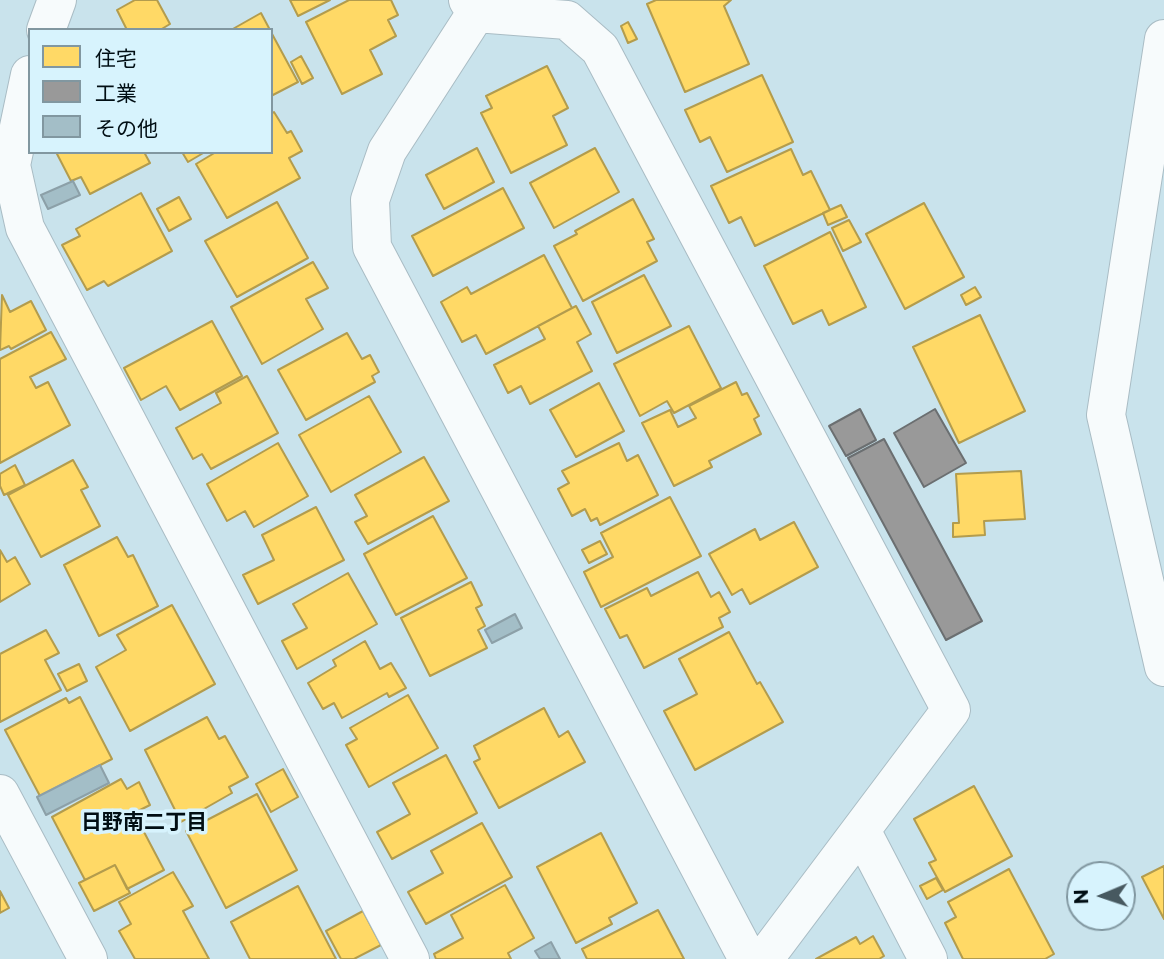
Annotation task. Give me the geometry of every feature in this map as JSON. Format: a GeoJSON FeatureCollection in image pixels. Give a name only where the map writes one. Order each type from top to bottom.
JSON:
{"type":"FeatureCollection","features":[{"type":"Feature","properties":{"kind":"street"},"geometry":{"type":"LineString","coordinates":[[47,28],[57,0]]}},
{"type":"Feature","properties":{"kind":"street"},"geometry":{"type":"LineString","coordinates":[[748,959],[372,247],[370,200],[387,151],[472,6],[567,20],[600,49],[951,710],[764,959]]}},
{"type":"Feature","properties":{"kind":"street"},"geometry":{"type":"LineString","coordinates":[[1164,39],[1106,415],[1164,667]]}},
{"type":"Feature","properties":{"kind":"street"},"geometry":{"type":"LineString","coordinates":[[28,84],[11,165],[25,228],[410,959]]}},
{"type":"Feature","properties":{"kind":"street"},"geometry":{"type":"LineString","coordinates":[[0,794],[88,959]]}},
{"type":"Feature","properties":{"kind":"street"},"geometry":{"type":"LineString","coordinates":[[862,832],[928,959]]}},
{"type":"Feature","properties":{"kind":"building: 住宅"},"geometry":{"type":"Polygon","coordinates":[[[135,0],[157,0],[170,24],[163,28],[126,28],[117,10],[135,0]]]}},
{"type":"Feature","properties":{"kind":"building: 住宅"},"geometry":{"type":"Polygon","coordinates":[[[290,0],[330,0],[298,16],[290,0]]]}},
{"type":"Feature","properties":{"kind":"building: 住宅"},"geometry":{"type":"Polygon","coordinates":[[[349,0],[391,0],[398,15],[388,20],[396,36],[370,50],[382,74],[342,94],[306,22],[349,0]]]}},
{"type":"Feature","properties":{"kind":"building: 住宅"},"geometry":{"type":"Polygon","coordinates":[[[656,0],[731,0],[724,6],[749,64],[685,92],[647,4],[656,0]]]}},
{"type":"Feature","properties":{"kind":"building: 住宅"},"geometry":{"type":"Polygon","coordinates":[[[261,13],[269,28],[235,28],[261,13]]]}},
{"type":"Feature","properties":{"kind":"building: 住宅"},"geometry":{"type":"Polygon","coordinates":[[[628,22],[637,39],[628,43],[621,26],[628,22]]]}},
{"type":"Feature","properties":{"kind":"building: 住宅"},"geometry":{"type":"Polygon","coordinates":[[[273,36],[298,82],[273,95],[273,36]]]}},
{"type":"Feature","properties":{"kind":"building: 住宅"},"geometry":{"type":"Polygon","coordinates":[[[301,56],[313,78],[302,84],[291,62],[301,56]]]}},
{"type":"Feature","properties":{"kind":"building: 住宅"},"geometry":{"type":"Polygon","coordinates":[[[547,66],[568,108],[553,116],[567,145],[511,173],[481,113],[492,108],[486,96],[547,66]]]}},
{"type":"Feature","properties":{"kind":"building: 住宅"},"geometry":{"type":"Polygon","coordinates":[[[762,75],[793,142],[727,172],[710,137],[700,142],[685,110],[762,75]]]}},
{"type":"Feature","properties":{"kind":"building: 住宅"},"geometry":{"type":"Polygon","coordinates":[[[273,113],[287,133],[291,131],[302,151],[289,158],[300,178],[227,218],[196,164],[213,154],[273,154],[273,113]]]}},
{"type":"Feature","properties":{"kind":"building: 住宅"},"geometry":{"type":"Polygon","coordinates":[[[477,148],[494,182],[444,209],[426,175],[477,148]]]}},
{"type":"Feature","properties":{"kind":"building: 住宅"},"geometry":{"type":"Polygon","coordinates":[[[595,148],[619,192],[554,228],[530,183],[595,148]]]}},
{"type":"Feature","properties":{"kind":"building: 住宅"},"geometry":{"type":"Polygon","coordinates":[[[791,149],[803,175],[811,171],[830,210],[755,246],[741,217],[729,223],[711,186],[791,149]]]}},
{"type":"Feature","properties":{"kind":"building: 住宅"},"geometry":{"type":"Polygon","coordinates":[[[57,154],[145,154],[150,163],[90,194],[81,177],[71,181],[57,154]]]}},
{"type":"Feature","properties":{"kind":"building: 住宅"},"geometry":{"type":"Polygon","coordinates":[[[183,154],[202,154],[188,162],[183,154]]]}},
{"type":"Feature","properties":{"kind":"building: 住宅"},"geometry":{"type":"Polygon","coordinates":[[[503,188],[524,228],[433,276],[412,236],[503,188]]]}},
{"type":"Feature","properties":{"kind":"building: 住宅"},"geometry":{"type":"Polygon","coordinates":[[[141,193],[172,251],[108,286],[104,281],[87,290],[62,245],[80,236],[76,229],[141,193]]]}},
{"type":"Feature","properties":{"kind":"building: 住宅"},"geometry":{"type":"Polygon","coordinates":[[[179,197],[191,219],[169,231],[157,209],[179,197]]]}},
{"type":"Feature","properties":{"kind":"building: 住宅"},"geometry":{"type":"Polygon","coordinates":[[[633,199],[654,239],[647,242],[657,261],[583,301],[554,246],[577,234],[575,231],[633,199]]]}},
{"type":"Feature","properties":{"kind":"building: 住宅"},"geometry":{"type":"Polygon","coordinates":[[[277,202],[308,258],[237,297],[205,241],[277,202]]]}},
{"type":"Feature","properties":{"kind":"building: 住宅"},"geometry":{"type":"Polygon","coordinates":[[[924,203],[964,277],[905,309],[866,234],[924,203]]]}},
{"type":"Feature","properties":{"kind":"building: 住宅"},"geometry":{"type":"Polygon","coordinates":[[[841,205],[847,217],[828,225],[823,213],[841,205]]]}},
{"type":"Feature","properties":{"kind":"building: 住宅"},"geometry":{"type":"Polygon","coordinates":[[[849,220],[861,242],[843,251],[832,228],[849,220]]]}},
{"type":"Feature","properties":{"kind":"building: 住宅"},"geometry":{"type":"Polygon","coordinates":[[[830,232],[866,307],[829,325],[822,310],[793,324],[764,266],[830,232]]]}},
{"type":"Feature","properties":{"kind":"building: 住宅"},"geometry":{"type":"Polygon","coordinates":[[[544,255],[572,308],[486,354],[476,335],[462,342],[441,302],[467,287],[471,294],[544,255]]]}},
{"type":"Feature","properties":{"kind":"building: 住宅"},"geometry":{"type":"Polygon","coordinates":[[[313,262],[328,288],[306,299],[323,329],[262,364],[231,307],[313,262]]]}},
{"type":"Feature","properties":{"kind":"building: 住宅"},"geometry":{"type":"Polygon","coordinates":[[[644,275],[671,326],[617,353],[592,302],[644,275]]]}},
{"type":"Feature","properties":{"kind":"building: 住宅"},"geometry":{"type":"Polygon","coordinates":[[[975,287],[981,297],[966,305],[961,295],[975,287]]]}},
{"type":"Feature","properties":{"kind":"building: 住宅"},"geometry":{"type":"Polygon","coordinates":[[[2,295],[10,312],[31,301],[46,330],[11,349],[9,346],[0,350],[2,295]]]}},
{"type":"Feature","properties":{"kind":"building: 住宅"},"geometry":{"type":"Polygon","coordinates":[[[576,306],[591,334],[577,342],[592,371],[530,404],[521,386],[508,393],[494,365],[545,339],[538,326],[576,306]]]}},
{"type":"Feature","properties":{"kind":"building: 住宅"},"geometry":{"type":"Polygon","coordinates":[[[980,315],[1025,411],[959,443],[913,347],[980,315]]]}},
{"type":"Feature","properties":{"kind":"building: 住宅"},"geometry":{"type":"Polygon","coordinates":[[[212,321],[242,376],[180,410],[166,386],[141,400],[124,368],[212,321]]]}},
{"type":"Feature","properties":{"kind":"building: 住宅"},"geometry":{"type":"Polygon","coordinates":[[[689,326],[721,388],[674,413],[667,401],[640,416],[614,364],[689,326]]]}},
{"type":"Feature","properties":{"kind":"building: 住宅"},"geometry":{"type":"Polygon","coordinates":[[[51,332],[66,359],[30,377],[36,388],[48,382],[70,425],[0,463],[0,359],[51,332]]]}},
{"type":"Feature","properties":{"kind":"building: 住宅"},"geometry":{"type":"Polygon","coordinates":[[[347,333],[362,359],[370,355],[379,372],[372,376],[375,382],[306,420],[278,370],[347,333]]]}},
{"type":"Feature","properties":{"kind":"building: 住宅"},"geometry":{"type":"Polygon","coordinates":[[[247,376],[278,433],[211,469],[202,454],[193,459],[176,428],[221,403],[216,393],[247,376]]]}},
{"type":"Feature","properties":{"kind":"building: 住宅"},"geometry":{"type":"Polygon","coordinates":[[[736,382],[742,395],[747,393],[759,416],[754,419],[761,434],[709,461],[712,467],[674,486],[642,423],[670,410],[678,427],[696,418],[689,406],[736,382]]]}},
{"type":"Feature","properties":{"kind":"building: 住宅"},"geometry":{"type":"Polygon","coordinates":[[[599,383],[624,431],[576,457],[550,410],[599,383]]]}},
{"type":"Feature","properties":{"kind":"building: 住宅"},"geometry":{"type":"Polygon","coordinates":[[[369,396],[401,452],[331,492],[299,435],[369,396]]]}},
{"type":"Feature","properties":{"kind":"building: 住宅"},"geometry":{"type":"Polygon","coordinates":[[[278,443],[308,496],[254,527],[245,511],[227,521],[207,484],[278,443]]]}},
{"type":"Feature","properties":{"kind":"building: 住宅"},"geometry":{"type":"Polygon","coordinates":[[[619,443],[627,461],[638,455],[658,495],[600,525],[597,518],[591,521],[585,509],[572,516],[558,489],[569,483],[562,471],[619,443]]]}},
{"type":"Feature","properties":{"kind":"building: 住宅"},"geometry":{"type":"Polygon","coordinates":[[[424,457],[449,501],[368,544],[355,522],[367,516],[355,495],[424,457]]]}},
{"type":"Feature","properties":{"kind":"building: 住宅"},"geometry":{"type":"Polygon","coordinates":[[[73,460],[88,487],[81,490],[100,526],[41,557],[8,495],[73,460]]]}},
{"type":"Feature","properties":{"kind":"building: 住宅"},"geometry":{"type":"Polygon","coordinates":[[[15,465],[25,485],[4,495],[0,486],[0,474],[15,465]]]}},
{"type":"Feature","properties":{"kind":"building: 住宅"},"geometry":{"type":"Polygon","coordinates":[[[1021,471],[1025,519],[984,521],[985,535],[953,537],[953,523],[959,523],[956,474],[1021,471]]]}},
{"type":"Feature","properties":{"kind":"building: 住宅"},"geometry":{"type":"Polygon","coordinates":[[[670,497],[701,556],[601,607],[584,572],[613,557],[601,533],[670,497]]]}},
{"type":"Feature","properties":{"kind":"building: 住宅"},"geometry":{"type":"Polygon","coordinates":[[[316,507],[344,560],[258,604],[243,575],[274,560],[262,535],[316,507]]]}},
{"type":"Feature","properties":{"kind":"building: 住宅"},"geometry":{"type":"Polygon","coordinates":[[[433,516],[467,578],[396,615],[364,554],[433,516]]]}},
{"type":"Feature","properties":{"kind":"building: 住宅"},"geometry":{"type":"Polygon","coordinates":[[[794,522],[818,567],[750,604],[742,589],[732,595],[709,554],[755,529],[760,540],[794,522]]]}},
{"type":"Feature","properties":{"kind":"building: 住宅"},"geometry":{"type":"Polygon","coordinates":[[[117,537],[128,557],[133,555],[158,606],[99,636],[64,565],[117,537]]]}},
{"type":"Feature","properties":{"kind":"building: 住宅"},"geometry":{"type":"Polygon","coordinates":[[[600,541],[607,554],[589,563],[582,550],[600,541]]]}},
{"type":"Feature","properties":{"kind":"building: 住宅"},"geometry":{"type":"Polygon","coordinates":[[[0,550],[7,562],[15,557],[30,584],[0,602],[0,550]]]}},
{"type":"Feature","properties":{"kind":"building: 住宅"},"geometry":{"type":"Polygon","coordinates":[[[698,572],[711,597],[719,592],[730,612],[719,618],[723,627],[644,668],[627,635],[620,638],[605,609],[647,588],[651,596],[698,572]]]}},
{"type":"Feature","properties":{"kind":"building: 住宅"},"geometry":{"type":"Polygon","coordinates":[[[348,573],[377,624],[297,669],[282,641],[307,628],[293,604],[348,573]]]}},
{"type":"Feature","properties":{"kind":"building: 住宅"},"geometry":{"type":"Polygon","coordinates":[[[471,582],[482,605],[476,608],[485,626],[478,630],[487,648],[430,676],[401,618],[471,582]]]}},
{"type":"Feature","properties":{"kind":"building: 住宅"},"geometry":{"type":"Polygon","coordinates":[[[172,605],[215,684],[130,731],[96,667],[126,650],[117,635],[172,605]]]}},
{"type":"Feature","properties":{"kind":"building: 住宅"},"geometry":{"type":"Polygon","coordinates":[[[46,630],[59,653],[45,660],[61,690],[0,722],[0,654],[46,630]]]}},
{"type":"Feature","properties":{"kind":"building: 住宅"},"geometry":{"type":"Polygon","coordinates":[[[729,632],[757,684],[760,682],[783,722],[695,770],[664,711],[697,694],[679,659],[729,632]]]}},
{"type":"Feature","properties":{"kind":"building: 住宅"},"geometry":{"type":"Polygon","coordinates":[[[365,641],[380,669],[391,663],[406,688],[389,697],[387,693],[342,718],[334,703],[323,709],[308,683],[336,666],[333,660],[365,641]]]}},
{"type":"Feature","properties":{"kind":"building: 住宅"},"geometry":{"type":"Polygon","coordinates":[[[79,664],[87,681],[67,691],[58,674],[79,664]]]}},
{"type":"Feature","properties":{"kind":"building: 住宅"},"geometry":{"type":"Polygon","coordinates":[[[408,695],[438,748],[369,787],[346,745],[357,739],[350,728],[408,695]]]}},
{"type":"Feature","properties":{"kind":"building: 住宅"},"geometry":{"type":"Polygon","coordinates":[[[80,697],[112,759],[40,796],[5,730],[66,698],[69,703],[80,697]]]}},
{"type":"Feature","properties":{"kind":"building: 住宅"},"geometry":{"type":"Polygon","coordinates":[[[544,708],[559,737],[568,731],[585,762],[499,808],[474,762],[480,759],[474,746],[544,708]]]}},
{"type":"Feature","properties":{"kind":"building: 住宅"},"geometry":{"type":"Polygon","coordinates":[[[207,717],[219,739],[225,736],[248,777],[229,787],[232,793],[181,822],[145,750],[207,717]]]}},
{"type":"Feature","properties":{"kind":"building: 住宅"},"geometry":{"type":"Polygon","coordinates":[[[446,755],[477,813],[392,859],[377,832],[410,814],[393,783],[446,755]]]}},
{"type":"Feature","properties":{"kind":"building: 住宅"},"geometry":{"type":"Polygon","coordinates":[[[283,769],[298,797],[271,812],[256,784],[283,769]]]}},
{"type":"Feature","properties":{"kind":"building: 住宅"},"geometry":{"type":"Polygon","coordinates":[[[121,779],[127,789],[139,782],[150,805],[134,813],[164,870],[127,889],[115,865],[85,880],[52,817],[121,779]]]}},
{"type":"Feature","properties":{"kind":"building: 住宅"},"geometry":{"type":"Polygon","coordinates":[[[974,786],[1012,856],[945,892],[929,863],[936,860],[914,819],[974,786]]]}},
{"type":"Feature","properties":{"kind":"building: 住宅"},"geometry":{"type":"Polygon","coordinates":[[[257,794],[297,870],[226,908],[186,831],[257,794]]]}},
{"type":"Feature","properties":{"kind":"building: 住宅"},"geometry":{"type":"Polygon","coordinates":[[[482,823],[512,877],[426,924],[408,892],[443,873],[431,851],[482,823]]]}},
{"type":"Feature","properties":{"kind":"building: 住宅"},"geometry":{"type":"Polygon","coordinates":[[[601,833],[637,903],[609,918],[612,924],[576,943],[537,867],[601,833]]]}},
{"type":"Feature","properties":{"kind":"building: 住宅"},"geometry":{"type":"Polygon","coordinates":[[[115,865],[130,893],[94,911],[79,883],[115,865]]]}},
{"type":"Feature","properties":{"kind":"building: 住宅"},"geometry":{"type":"Polygon","coordinates":[[[1164,866],[1164,919],[1142,877],[1164,866]]]}},
{"type":"Feature","properties":{"kind":"building: 住宅"},"geometry":{"type":"Polygon","coordinates":[[[1009,869],[1054,954],[1045,959],[963,959],[945,923],[956,917],[948,902],[1009,869]]]}},
{"type":"Feature","properties":{"kind":"building: 住宅"},"geometry":{"type":"Polygon","coordinates":[[[173,872],[193,906],[183,911],[209,959],[135,959],[119,931],[131,924],[119,902],[173,872]]]}},
{"type":"Feature","properties":{"kind":"building: 住宅"},"geometry":{"type":"Polygon","coordinates":[[[936,878],[943,890],[927,899],[920,886],[936,878]]]}},
{"type":"Feature","properties":{"kind":"building: 住宅"},"geometry":{"type":"Polygon","coordinates":[[[505,885],[534,938],[508,953],[511,959],[436,959],[434,954],[463,938],[451,915],[505,885]]]}},
{"type":"Feature","properties":{"kind":"building: 住宅"},"geometry":{"type":"Polygon","coordinates":[[[298,886],[336,959],[250,959],[231,922],[298,886]]]}},
{"type":"Feature","properties":{"kind":"building: 住宅"},"geometry":{"type":"Polygon","coordinates":[[[0,891],[9,908],[0,913],[0,891]]]}},
{"type":"Feature","properties":{"kind":"building: 住宅"},"geometry":{"type":"Polygon","coordinates":[[[658,910],[684,959],[587,959],[582,949],[658,910]]]}},
{"type":"Feature","properties":{"kind":"building: 住宅"},"geometry":{"type":"Polygon","coordinates":[[[363,911],[381,945],[354,959],[341,959],[326,931],[363,911]]]}},
{"type":"Feature","properties":{"kind":"building: 住宅"},"geometry":{"type":"Polygon","coordinates":[[[873,936],[884,956],[879,959],[816,959],[856,937],[860,944],[873,936]]]}},
{"type":"Feature","properties":{"kind":"building: 工業"},"geometry":{"type":"Polygon","coordinates":[[[860,409],[876,440],[846,456],[829,426],[860,409]]]}},
{"type":"Feature","properties":{"kind":"building: 工業"},"geometry":{"type":"Polygon","coordinates":[[[935,409],[966,463],[924,487],[894,433],[935,409]]]}},
{"type":"Feature","properties":{"kind":"building: 工業"},"geometry":{"type":"Polygon","coordinates":[[[884,439],[982,621],[946,640],[848,458],[884,439]]]}},
{"type":"Feature","properties":{"kind":"building: その他"},"geometry":{"type":"Polygon","coordinates":[[[73,181],[80,195],[48,209],[41,195],[73,181]]]}},
{"type":"Feature","properties":{"kind":"building: その他"},"geometry":{"type":"Polygon","coordinates":[[[515,614],[522,628],[492,643],[485,630],[515,614]]]}},
{"type":"Feature","properties":{"kind":"building: その他"},"geometry":{"type":"Polygon","coordinates":[[[100,765],[109,783],[46,815],[37,797],[100,765]]]}},
{"type":"Feature","properties":{"kind":"building: その他"},"geometry":{"type":"Polygon","coordinates":[[[551,942],[560,959],[540,959],[535,951],[551,942]]]}},
{"type":"Feature","properties":{"kind":"district","name":"日野南二丁目"},"geometry":{"type":"Point","coordinates":[144,823]}}]}
